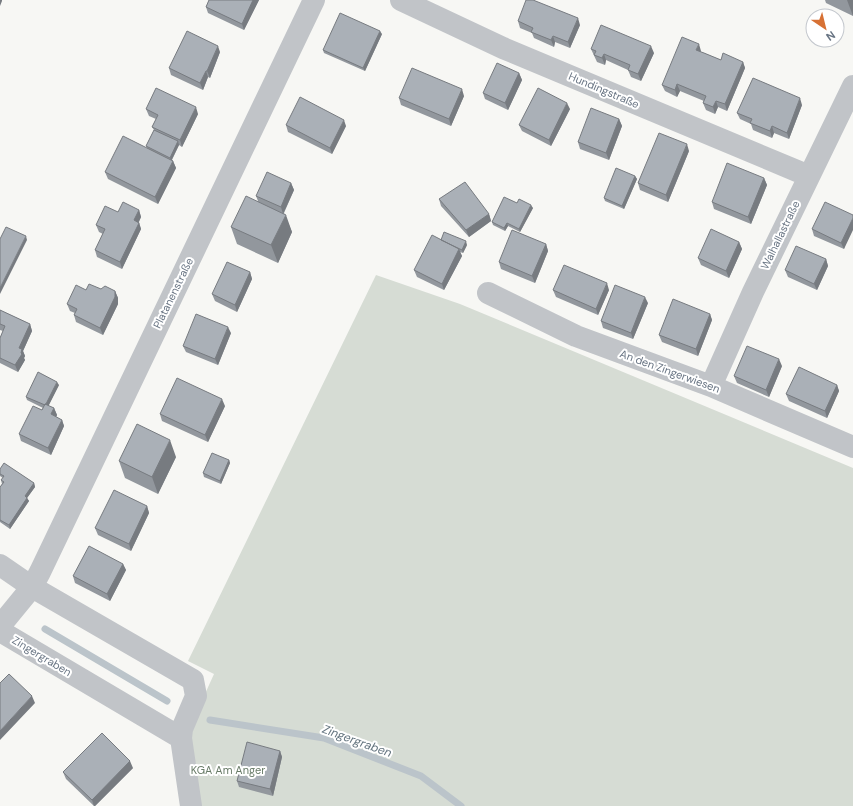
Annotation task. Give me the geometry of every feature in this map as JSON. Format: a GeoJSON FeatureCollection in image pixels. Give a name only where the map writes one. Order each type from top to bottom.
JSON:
{"type":"FeatureCollection","features":[{"type":"Feature","properties":{"kind":"street","name":"Platanenstraße"},"geometry":{"type":"LineString","coordinates":[[32,586],[314,0]]}},
{"type":"Feature","properties":{"kind":"street","name":"Hundingstraße"},"geometry":{"type":"LineString","coordinates":[[401,0],[503,48],[808,176]]}},
{"type":"Feature","properties":{"kind":"street","name":"Walhallastraße"},"geometry":{"type":"LineString","coordinates":[[711,386],[753,292],[853,86]]}},
{"type":"Feature","properties":{"kind":"street","name":"An den Zingerwiesen"},"geometry":{"type":"LineString","coordinates":[[488,293],[576,336],[711,386],[853,447]]}},
{"type":"Feature","properties":{"kind":"street"},"geometry":{"type":"LineString","coordinates":[[0,565],[32,586],[193,680],[196,696],[181,734],[192,806]]}},
{"type":"Feature","properties":{"kind":"street"},"geometry":{"type":"LineString","coordinates":[[0,626],[32,586]]}},
{"type":"Feature","properties":{"kind":"street","name":"Zingergraben"},"geometry":{"type":"LineString","coordinates":[[0,631],[181,734]]}},
{"type":"Feature","properties":{"kind":"green space","name":"KGA Am Anger"},"geometry":{"type":"Polygon","coordinates":[[[376,275],[460,304],[853,468],[853,806],[197,806],[190,727],[214,674],[188,661],[376,275]]]}},
{"type":"Feature","properties":{"kind":"building"},"geometry":{"type":"Polygon","coordinates":[[[209,0],[253,0],[242,24],[206,7],[209,0]]]}},
{"type":"Feature","properties":{"kind":"building"},"geometry":{"type":"Polygon","coordinates":[[[526,0],[533,0],[578,18],[568,42],[553,36],[551,40],[531,32],[533,28],[518,21],[526,0]]]}},
{"type":"Feature","properties":{"kind":"building"},"geometry":{"type":"Polygon","coordinates":[[[340,13],[380,31],[363,68],[323,50],[340,13]]]}},
{"type":"Feature","properties":{"kind":"building"},"geometry":{"type":"Polygon","coordinates":[[[601,25],[651,46],[638,74],[628,70],[630,65],[604,54],[602,58],[594,55],[596,51],[591,49],[601,25]]]}},
{"type":"Feature","properties":{"kind":"building"},"geometry":{"type":"Polygon","coordinates":[[[187,31],[218,46],[200,83],[169,68],[187,31]]]}},
{"type":"Feature","properties":{"kind":"building"},"geometry":{"type":"Polygon","coordinates":[[[682,37],[699,44],[696,50],[721,60],[723,53],[743,62],[725,104],[716,101],[713,107],[703,103],[706,96],[677,84],[675,90],[662,85],[682,37]]]}},
{"type":"Feature","properties":{"kind":"building"},"geometry":{"type":"Polygon","coordinates":[[[497,63],[519,73],[505,103],[483,93],[497,63]]]}},
{"type":"Feature","properties":{"kind":"building"},"geometry":{"type":"Polygon","coordinates":[[[412,68],[462,89],[449,119],[399,98],[412,68]]]}},
{"type":"Feature","properties":{"kind":"building"},"geometry":{"type":"Polygon","coordinates":[[[753,78],[800,98],[787,133],[772,126],[770,131],[750,123],[752,119],[737,113],[753,78]]]}},
{"type":"Feature","properties":{"kind":"building"},"geometry":{"type":"Polygon","coordinates":[[[156,88],[196,107],[180,140],[152,127],[158,115],[146,109],[156,88]]]}},
{"type":"Feature","properties":{"kind":"building"},"geometry":{"type":"Polygon","coordinates":[[[538,88],[567,103],[549,140],[519,125],[538,88]]]}},
{"type":"Feature","properties":{"kind":"building"},"geometry":{"type":"Polygon","coordinates":[[[300,97],[344,120],[330,148],[286,125],[300,97]]]}},
{"type":"Feature","properties":{"kind":"building"},"geometry":{"type":"Polygon","coordinates":[[[591,108],[619,119],[606,153],[578,142],[591,108]]]}},
{"type":"Feature","properties":{"kind":"building"},"geometry":{"type":"Polygon","coordinates":[[[154,130],[178,141],[170,158],[146,146],[154,130]]]}},
{"type":"Feature","properties":{"kind":"building"},"geometry":{"type":"Polygon","coordinates":[[[659,133],[687,144],[666,195],[638,183],[659,133]]]}},
{"type":"Feature","properties":{"kind":"building"},"geometry":{"type":"Polygon","coordinates":[[[123,136],[173,161],[155,197],[105,172],[123,136]]]}},
{"type":"Feature","properties":{"kind":"building"},"geometry":{"type":"Polygon","coordinates":[[[727,163],[764,178],[748,217],[712,202],[727,163]]]}},
{"type":"Feature","properties":{"kind":"building"},"geometry":{"type":"Polygon","coordinates":[[[616,168],[635,176],[622,206],[604,198],[616,168]]]}},
{"type":"Feature","properties":{"kind":"building"},"geometry":{"type":"Polygon","coordinates":[[[267,172],[291,183],[281,207],[256,196],[267,172]]]}},
{"type":"Feature","properties":{"kind":"building"},"geometry":{"type":"Polygon","coordinates":[[[465,182],[489,214],[466,230],[439,199],[465,182]]]}},
{"type":"Feature","properties":{"kind":"building"},"geometry":{"type":"Polygon","coordinates":[[[246,196],[286,215],[271,245],[231,227],[246,196]]]}},
{"type":"Feature","properties":{"kind":"building"},"geometry":{"type":"Polygon","coordinates":[[[504,197],[517,203],[519,199],[531,205],[519,229],[507,223],[504,228],[492,222],[504,197]]]}},
{"type":"Feature","properties":{"kind":"building"},"geometry":{"type":"Polygon","coordinates":[[[123,202],[139,210],[134,220],[139,223],[120,262],[95,250],[105,229],[96,225],[105,206],[118,212],[123,202]]]}},
{"type":"Feature","properties":{"kind":"building"},"geometry":{"type":"Polygon","coordinates":[[[825,202],[853,215],[841,243],[812,229],[825,202]]]}},
{"type":"Feature","properties":{"kind":"building"},"geometry":{"type":"Polygon","coordinates":[[[6,227],[26,236],[0,288],[0,239],[6,227]]]}},
{"type":"Feature","properties":{"kind":"building"},"geometry":{"type":"Polygon","coordinates":[[[711,229],[739,242],[726,271],[698,258],[711,229]]]}},
{"type":"Feature","properties":{"kind":"building"},"geometry":{"type":"Polygon","coordinates":[[[512,230],[546,244],[532,276],[499,262],[512,230]]]}},
{"type":"Feature","properties":{"kind":"building"},"geometry":{"type":"Polygon","coordinates":[[[444,232],[466,241],[462,250],[441,240],[444,232]]]}},
{"type":"Feature","properties":{"kind":"building"},"geometry":{"type":"Polygon","coordinates":[[[432,235],[459,249],[442,284],[414,270],[432,235]]]}},
{"type":"Feature","properties":{"kind":"building"},"geometry":{"type":"Polygon","coordinates":[[[796,246],[826,259],[814,284],[785,270],[796,246]]]}},
{"type":"Feature","properties":{"kind":"building"},"geometry":{"type":"Polygon","coordinates":[[[227,262],[250,272],[235,305],[212,294],[227,262]]]}},
{"type":"Feature","properties":{"kind":"building"},"geometry":{"type":"Polygon","coordinates":[[[564,265],[607,283],[596,309],[553,290],[564,265]]]}},
{"type":"Feature","properties":{"kind":"building"},"geometry":{"type":"Polygon","coordinates":[[[89,284],[101,289],[105,286],[115,291],[115,297],[100,328],[74,315],[77,309],[67,304],[76,285],[86,290],[89,284]]]}},
{"type":"Feature","properties":{"kind":"building"},"geometry":{"type":"Polygon","coordinates":[[[615,285],[645,297],[631,333],[601,321],[615,285]]]}},
{"type":"Feature","properties":{"kind":"building"},"geometry":{"type":"Polygon","coordinates":[[[673,299],[710,314],[696,349],[659,335],[673,299]]]}},
{"type":"Feature","properties":{"kind":"building"},"geometry":{"type":"Polygon","coordinates":[[[0,310],[30,324],[19,348],[22,349],[22,354],[15,365],[0,358],[0,338],[5,326],[0,324],[0,310]]]}},
{"type":"Feature","properties":{"kind":"building"},"geometry":{"type":"Polygon","coordinates":[[[196,314],[228,327],[215,359],[183,346],[196,314]]]}},
{"type":"Feature","properties":{"kind":"building"},"geometry":{"type":"Polygon","coordinates":[[[747,346],[779,359],[766,390],[734,376],[747,346]]]}},
{"type":"Feature","properties":{"kind":"building"},"geometry":{"type":"Polygon","coordinates":[[[799,367],[837,385],[825,411],[786,394],[799,367]]]}},
{"type":"Feature","properties":{"kind":"building"},"geometry":{"type":"Polygon","coordinates":[[[38,372],[57,382],[45,405],[26,397],[38,372]]]}},
{"type":"Feature","properties":{"kind":"building"},"geometry":{"type":"Polygon","coordinates":[[[177,378],[222,399],[205,435],[160,414],[177,378]]]}},
{"type":"Feature","properties":{"kind":"building"},"geometry":{"type":"Polygon","coordinates":[[[45,404],[54,408],[51,414],[62,420],[48,448],[19,434],[33,406],[42,410],[45,404]]]}},
{"type":"Feature","properties":{"kind":"building"},"geometry":{"type":"Polygon","coordinates":[[[137,424],[170,440],[152,477],[119,461],[137,424]]]}},
{"type":"Feature","properties":{"kind":"building"},"geometry":{"type":"Polygon","coordinates":[[[212,453],[229,460],[220,481],[203,473],[212,453]]]}},
{"type":"Feature","properties":{"kind":"building"},"geometry":{"type":"Polygon","coordinates":[[[4,463],[34,483],[25,496],[27,498],[9,525],[0,520],[0,487],[4,482],[1,480],[4,476],[0,474],[0,469],[4,463]]]}},
{"type":"Feature","properties":{"kind":"building"},"geometry":{"type":"Polygon","coordinates":[[[114,490],[147,506],[129,544],[95,528],[114,490]]]}},
{"type":"Feature","properties":{"kind":"building"},"geometry":{"type":"Polygon","coordinates":[[[89,546],[123,564],[107,594],[73,576],[89,546]]]}},
{"type":"Feature","properties":{"kind":"building"},"geometry":{"type":"Polygon","coordinates":[[[9,674],[32,696],[0,731],[0,683],[9,674]]]}},
{"type":"Feature","properties":{"kind":"building"},"geometry":{"type":"Polygon","coordinates":[[[102,733],[130,761],[92,800],[63,772],[102,733]]]}},
{"type":"Feature","properties":{"kind":"building"},"geometry":{"type":"Polygon","coordinates":[[[247,742],[280,751],[270,789],[237,781],[247,742]]]}},
{"type":"Feature","properties":{"kind":"waterway","name":"Zingergraben"},"geometry":{"type":"LineString","coordinates":[[45,629],[167,701]]}},
{"type":"Feature","properties":{"kind":"waterway","name":"Zingergraben"},"geometry":{"type":"LineString","coordinates":[[210,720],[324,738],[421,776],[461,806]]}}]}
